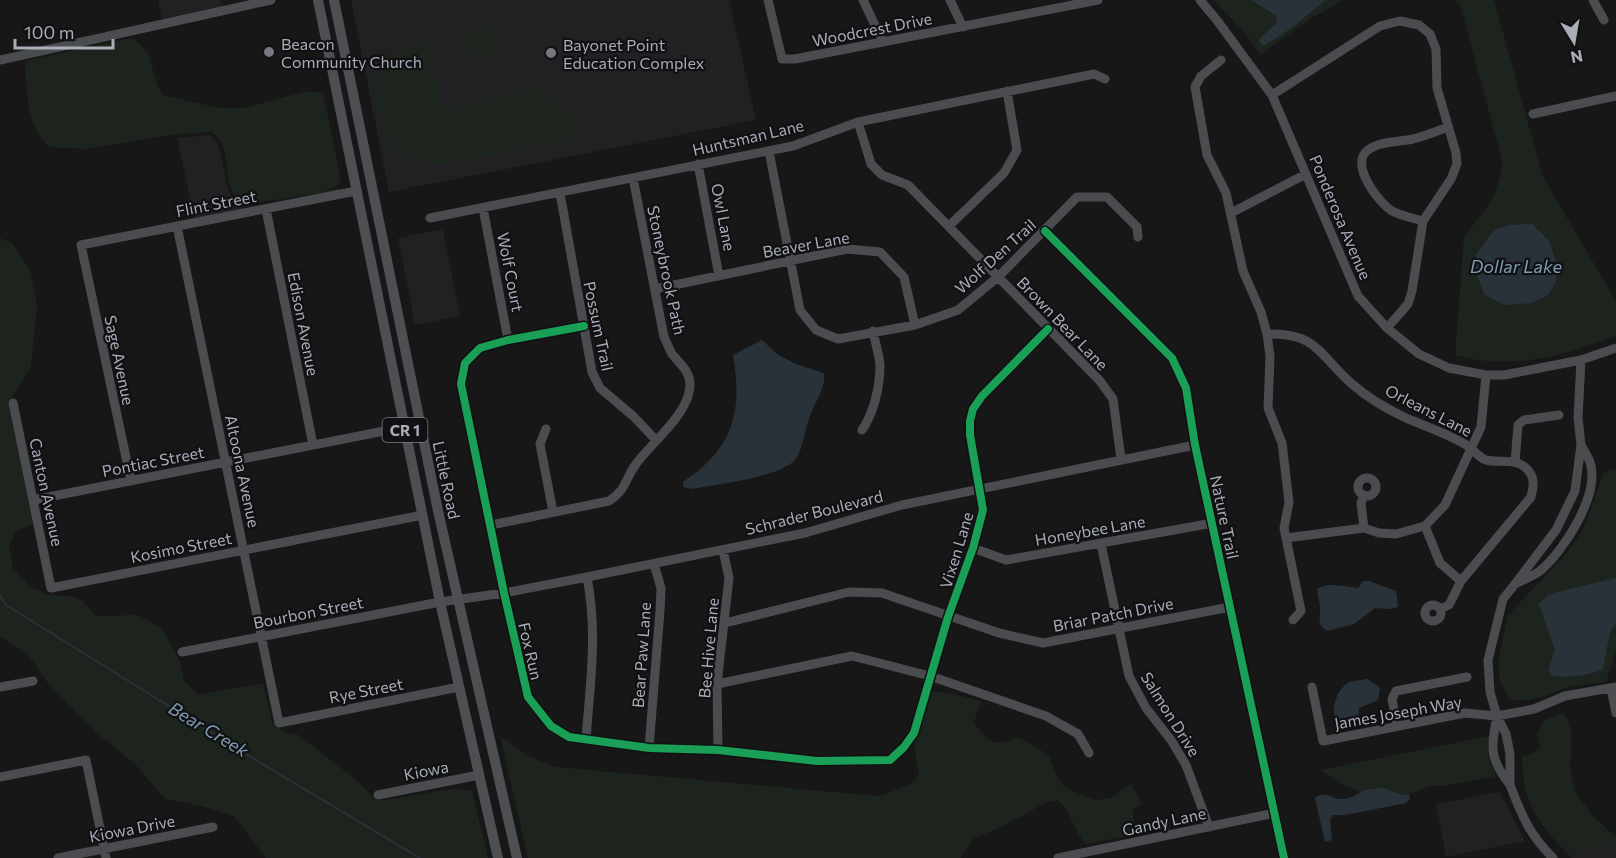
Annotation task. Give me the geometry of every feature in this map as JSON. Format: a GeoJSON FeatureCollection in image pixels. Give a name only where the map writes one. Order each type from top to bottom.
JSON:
{"type":"FeatureCollection","features":[{"type":"Feature","properties":{"kind":"main road","name":"Little Road"},"geometry":{"type":"LineString","coordinates":[[318,0],[440,602],[498,858]]}},
{"type":"Feature","properties":{"kind":"main road","name":"Little Road"},"geometry":{"type":"LineString","coordinates":[[334,0],[420,424],[517,858]]}},
{"type":"Feature","properties":{"kind":"street"},"geometry":{"type":"LineString","coordinates":[[0,60],[271,0]]}},
{"type":"Feature","properties":{"kind":"street","name":"Woodcrest Drive"},"geometry":{"type":"LineString","coordinates":[[768,0],[782,59],[795,59],[1098,0]]}},
{"type":"Feature","properties":{"kind":"street"},"geometry":{"type":"LineString","coordinates":[[863,0],[883,42]]}},
{"type":"Feature","properties":{"kind":"street"},"geometry":{"type":"LineString","coordinates":[[950,0],[963,27]]}},
{"type":"Feature","properties":{"kind":"street"},"geometry":{"type":"LineString","coordinates":[[1035,0],[1040,10]]}},
{"type":"Feature","properties":{"kind":"street","name":"Ponderosa Avenue"},"geometry":{"type":"LineString","coordinates":[[1200,0],[1272,95],[1358,296],[1387,328],[1419,354],[1449,368],[1486,375],[1504,375],[1581,360],[1616,348]]}},
{"type":"Feature","properties":{"kind":"street"},"geometry":{"type":"LineString","coordinates":[[1593,0],[1604,20]]}},
{"type":"Feature","properties":{"kind":"street"},"geometry":{"type":"LineString","coordinates":[[1272,95],[1380,26],[1401,21],[1419,25],[1430,34],[1437,49],[1437,88],[1456,153],[1457,164],[1451,180],[1423,221],[1413,291],[1408,304],[1387,328]]}},
{"type":"Feature","properties":{"kind":"street"},"geometry":{"type":"LineString","coordinates":[[1221,60],[1199,79],[1195,87],[1207,155],[1226,194],[1243,271],[1261,312],[1267,334],[1270,356],[1268,408],[1282,443],[1289,502],[1284,528],[1301,611],[1293,620]]}},
{"type":"Feature","properties":{"kind":"street","name":"Huntsman Lane"},"geometry":{"type":"LineString","coordinates":[[430,218],[793,146],[858,122],[1007,91],[1094,74],[1104,79]]}},
{"type":"Feature","properties":{"kind":"street"},"geometry":{"type":"LineString","coordinates":[[949,226],[1004,173],[1017,150],[1007,91]]}},
{"type":"Feature","properties":{"kind":"street"},"geometry":{"type":"LineString","coordinates":[[1533,114],[1616,96]]}},
{"type":"Feature","properties":{"kind":"street","name":"Brown Bear Lane"},"geometry":{"type":"LineString","coordinates":[[858,122],[871,164],[882,175],[908,185],[1100,381],[1113,399],[1121,459]]}},
{"type":"Feature","properties":{"kind":"street"},"geometry":{"type":"LineString","coordinates":[[1423,221],[1399,214],[1383,204],[1370,188],[1362,161],[1364,153],[1370,148],[1415,139],[1448,127]]}},
{"type":"Feature","properties":{"kind":"street","name":"Wolf Den Trail"},"geometry":{"type":"LineString","coordinates":[[769,151],[800,310],[816,330],[838,339],[915,325],[958,310],[998,277],[1077,197],[1107,197],[1137,227],[1138,237]]}},
{"type":"Feature","properties":{"kind":"street","name":"Owl Lane"},"geometry":{"type":"LineString","coordinates":[[698,164],[719,276]]}},
{"type":"Feature","properties":{"kind":"street"},"geometry":{"type":"LineString","coordinates":[[1232,213],[1306,174]]}},
{"type":"Feature","properties":{"kind":"street","name":"Stoneybrook Path"},"geometry":{"type":"LineString","coordinates":[[491,525],[609,501],[618,495],[627,483],[634,466],[680,412],[688,398],[690,384],[685,368],[671,352],[664,337],[633,178]]}},
{"type":"Feature","properties":{"kind":"street","name":"Flint Street"},"geometry":{"type":"LineString","coordinates":[[81,245],[356,191]]}},
{"type":"Feature","properties":{"kind":"street","name":"Possum Trail"},"geometry":{"type":"LineString","coordinates":[[560,193],[592,372],[600,388],[633,416],[656,440]]}},
{"type":"Feature","properties":{"kind":"street","name":"Wolf Court"},"geometry":{"type":"LineString","coordinates":[[483,208],[508,340]]}},
{"type":"Feature","properties":{"kind":"street","name":"Edison Avenue"},"geometry":{"type":"LineString","coordinates":[[266,209],[313,445]]}},
{"type":"Feature","properties":{"kind":"street","name":"Altoona Avenue"},"geometry":{"type":"LineString","coordinates":[[177,226],[279,723]]}},
{"type":"Feature","properties":{"kind":"street","name":"Nature Trail"},"geometry":{"type":"LineString","coordinates":[[1045,231],[1172,358],[1186,388],[1195,445],[1284,858]]}},
{"type":"Feature","properties":{"kind":"street","name":"Sage Avenue"},"geometry":{"type":"LineString","coordinates":[[81,245],[131,481]]}},
{"type":"Feature","properties":{"kind":"street","name":"Beaver Lane"},"geometry":{"type":"LineString","coordinates":[[654,289],[847,249],[880,252],[904,277],[915,325]]}},
{"type":"Feature","properties":{"kind":"street","name":"Fox Run"},"geometry":{"type":"LineString","coordinates":[[584,326],[508,340],[480,348],[465,363],[461,384],[528,697],[551,726],[569,737],[586,740],[649,748],[718,750],[818,761],[890,760]]}},
{"type":"Feature","properties":{"kind":"street","name":"Vixen Lane"},"geometry":{"type":"LineString","coordinates":[[890,760],[914,733],[948,617],[973,548],[983,510],[970,435],[973,409],[982,396],[1048,329]]}},
{"type":"Feature","properties":{"kind":"street"},"geometry":{"type":"LineString","coordinates":[[862,430],[869,421],[877,391],[880,364],[873,331]]}},
{"type":"Feature","properties":{"kind":"street","name":"Orleans Lane"},"geometry":{"type":"LineString","coordinates":[[1267,334],[1284,333],[1298,336],[1314,344],[1353,385],[1375,401],[1470,447],[1486,460],[1515,462]]}},
{"type":"Feature","properties":{"kind":"street"},"geometry":{"type":"LineString","coordinates":[[1510,785],[1510,754],[1506,734],[1497,716],[1490,692],[1488,660],[1503,599],[1556,530],[1575,491],[1581,445],[1578,418],[1581,360]]}},
{"type":"Feature","properties":{"kind":"street"},"geometry":{"type":"LineString","coordinates":[[1286,538],[1364,528],[1379,533],[1396,534],[1425,526],[1445,505],[1481,427],[1486,375]]}},
{"type":"Feature","properties":{"kind":"street","name":"Canton Avenue"},"geometry":{"type":"LineString","coordinates":[[13,403],[51,588]]}},
{"type":"Feature","properties":{"kind":"street"},"geometry":{"type":"LineString","coordinates":[[1440,609],[1449,604],[1461,581],[1531,497],[1534,486],[1531,474],[1524,466],[1515,462],[1518,425],[1524,420],[1560,415]]}},
{"type":"Feature","properties":{"kind":"street","name":"Pontiac Street"},"geometry":{"type":"LineString","coordinates":[[33,500],[420,424]]}},
{"type":"Feature","properties":{"kind":"street"},"geometry":{"type":"LineString","coordinates":[[546,429],[540,444],[553,512]]}},
{"type":"Feature","properties":{"kind":"street","name":"Schrader Boulevard"},"geometry":{"type":"LineString","coordinates":[[440,602],[504,593],[805,533],[902,505],[1195,445]]}},
{"type":"Feature","properties":{"kind":"street"},"geometry":{"type":"LineString","coordinates":[[1515,584],[1539,571],[1562,547],[1582,511],[1591,484],[1592,467],[1581,445]]}},
{"type":"Feature","properties":{"kind":"street"},"geometry":{"type":"LineString","coordinates":[[1364,495],[1361,503],[1364,528]]}},
{"type":"Feature","properties":{"kind":"street","name":"Kosimo Street"},"geometry":{"type":"LineString","coordinates":[[51,588],[423,515]]}},
{"type":"Feature","properties":{"kind":"street","name":"Honeybee Lane"},"geometry":{"type":"LineString","coordinates":[[973,548],[1006,560],[1213,523]]}},
{"type":"Feature","properties":{"kind":"street"},"geometry":{"type":"LineString","coordinates":[[1425,526],[1440,563],[1461,581]]}},
{"type":"Feature","properties":{"kind":"street","name":"Salmon Drive"},"geometry":{"type":"LineString","coordinates":[[1101,544],[1128,676],[1146,708],[1171,740],[1186,765],[1209,827]]}},
{"type":"Feature","properties":{"kind":"street","name":"Bee Hive Lane"},"geometry":{"type":"LineString","coordinates":[[718,750],[717,684],[729,578],[723,550]]}},
{"type":"Feature","properties":{"kind":"street","name":"Bear Paw Lane"},"geometry":{"type":"LineString","coordinates":[[649,748],[661,588],[654,564]]}},
{"type":"Feature","properties":{"kind":"street"},"geometry":{"type":"LineString","coordinates":[[586,740],[594,636],[587,577]]}},
{"type":"Feature","properties":{"kind":"street","name":"Briar Patch Drive"},"geometry":{"type":"LineString","coordinates":[[725,623],[849,592],[882,593],[999,633],[1043,643],[1230,607]]}},
{"type":"Feature","properties":{"kind":"street","name":"Bourbon Street"},"geometry":{"type":"LineString","coordinates":[[182,652],[440,602]]}},
{"type":"Feature","properties":{"kind":"street"},"geometry":{"type":"LineString","coordinates":[[717,684],[852,656],[930,676],[1046,716],[1078,734],[1089,753]]}},
{"type":"Feature","properties":{"kind":"street"},"geometry":{"type":"LineString","coordinates":[[1397,726],[1392,699],[1396,691],[1467,677]]}},
{"type":"Feature","properties":{"kind":"street"},"geometry":{"type":"LineString","coordinates":[[0,687],[33,681]]}},
{"type":"Feature","properties":{"kind":"street","name":"Rye Street"},"geometry":{"type":"LineString","coordinates":[[279,723],[459,687]]}},
{"type":"Feature","properties":{"kind":"street","name":"James Joseph Way"},"geometry":{"type":"LineString","coordinates":[[1312,687],[1323,741],[1465,713],[1497,716],[1534,709],[1565,696],[1614,687]]}},
{"type":"Feature","properties":{"kind":"street"},"geometry":{"type":"LineString","coordinates":[[1614,687],[1616,713]]}},
{"type":"Feature","properties":{"kind":"street"},"geometry":{"type":"LineString","coordinates":[[1497,716],[1492,749],[1493,759],[1510,785],[1521,816],[1536,841],[1553,858]]}},
{"type":"Feature","properties":{"kind":"street"},"geometry":{"type":"LineString","coordinates":[[0,777],[87,760],[105,853]]}},
{"type":"Feature","properties":{"kind":"street","name":"Kiowa"},"geometry":{"type":"LineString","coordinates":[[378,795],[479,775]]}},
{"type":"Feature","properties":{"kind":"street","name":"Gandy Lane"},"geometry":{"type":"LineString","coordinates":[[1058,858],[1275,813]]}},
{"type":"Feature","properties":{"kind":"street","name":"Kiowa Drive"},"geometry":{"type":"LineString","coordinates":[[58,858],[105,853],[213,827]]}},
{"type":"Feature","properties":{"kind":"shaded area"},"geometry":{"type":"Polygon","coordinates":[[[158,0],[219,0],[224,7],[162,20],[158,0]]]}},
{"type":"Feature","properties":{"kind":"shaded area","name":"Bayonet Point Education Complex"},"geometry":{"type":"Polygon","coordinates":[[[351,0],[729,0],[756,120],[389,192],[351,0]]]}},
{"type":"Feature","properties":{"kind":"shaded area"},"geometry":{"type":"Polygon","coordinates":[[[1214,0],[1343,0],[1310,19],[1260,55],[1246,34],[1214,0]]]}},
{"type":"Feature","properties":{"kind":"shaded area"},"geometry":{"type":"Polygon","coordinates":[[[1454,0],[1494,0],[1543,177],[1616,301],[1616,336],[1577,350],[1537,359],[1496,362],[1455,355],[1464,237],[1495,193],[1501,174],[1502,160],[1460,4],[1454,0]]]}},
{"type":"Feature","properties":{"kind":"shaded area"},"geometry":{"type":"Polygon","coordinates":[[[494,27],[499,53],[470,58],[465,33],[494,27]]]}},
{"type":"Feature","properties":{"kind":"shaded area"},"geometry":{"type":"Polygon","coordinates":[[[133,38],[148,53],[162,95],[220,108],[244,108],[308,91],[323,93],[341,180],[336,187],[319,193],[248,204],[233,192],[224,150],[220,141],[211,132],[179,134],[83,149],[49,147],[36,129],[29,110],[25,67],[28,60],[133,38]]]}},
{"type":"Feature","properties":{"kind":"shaded area"},"geometry":{"type":"Polygon","coordinates":[[[429,40],[443,109],[539,88],[560,107],[570,109],[578,127],[577,135],[570,139],[440,165],[413,160],[394,150],[385,135],[374,104],[372,79],[378,67],[389,55],[410,45],[429,40]]]}},
{"type":"Feature","properties":{"kind":"shaded area"},"geometry":{"type":"Polygon","coordinates":[[[210,135],[218,144],[229,192],[237,204],[247,208],[339,188],[341,197],[196,226],[177,138],[210,135]]]}},
{"type":"Feature","properties":{"kind":"shaded area"},"geometry":{"type":"Polygon","coordinates":[[[443,229],[460,316],[415,325],[398,238],[443,229]]]}},
{"type":"Feature","properties":{"kind":"shaded area"},"geometry":{"type":"Polygon","coordinates":[[[0,238],[13,244],[30,270],[37,305],[31,367],[8,403],[33,524],[16,531],[9,545],[13,568],[31,587],[49,595],[71,596],[83,601],[96,616],[138,615],[162,628],[180,662],[184,681],[198,695],[263,683],[272,722],[283,732],[299,735],[360,783],[376,800],[437,791],[461,789],[472,791],[488,858],[266,858],[234,816],[202,806],[165,799],[135,764],[98,734],[47,682],[30,657],[0,636],[0,238]]]}},
{"type":"Feature","properties":{"kind":"shaded area"},"geometry":{"type":"Polygon","coordinates":[[[1616,469],[1616,650],[1606,682],[1571,686],[1540,698],[1515,701],[1509,698],[1500,681],[1498,662],[1508,615],[1565,555],[1583,530],[1604,472],[1616,469]]]}},
{"type":"Feature","properties":{"kind":"shaded area"},"geometry":{"type":"Polygon","coordinates":[[[934,692],[945,692],[981,701],[974,722],[984,735],[998,743],[1018,737],[1049,755],[1055,773],[1064,787],[1096,800],[1110,798],[1131,784],[1142,804],[1132,811],[1137,834],[1086,844],[1066,810],[1057,800],[1047,802],[973,839],[961,858],[528,858],[500,736],[529,756],[556,767],[879,796],[910,785],[919,775],[914,746],[934,692]]]}},
{"type":"Feature","properties":{"kind":"shaded area"},"geometry":{"type":"Polygon","coordinates":[[[1562,713],[1566,716],[1572,733],[1570,768],[1575,792],[1593,816],[1616,837],[1616,843],[1567,853],[1539,820],[1528,798],[1522,771],[1522,756],[1540,747],[1537,734],[1544,720],[1562,713]]]}},
{"type":"Feature","properties":{"kind":"shaded area"},"geometry":{"type":"Polygon","coordinates":[[[1490,736],[1488,756],[1496,776],[1444,786],[1431,786],[1412,793],[1402,795],[1381,787],[1360,792],[1339,783],[1321,770],[1490,736]]]}},
{"type":"Feature","properties":{"kind":"shaded area"},"geometry":{"type":"Polygon","coordinates":[[[1500,792],[1525,841],[1446,857],[1436,804],[1500,792]]]}},
{"type":"Feature","properties":{"kind":"shaded area"},"geometry":{"type":"Polygon","coordinates":[[[1616,843],[1616,858],[1572,858],[1567,853],[1616,843]]]}},
{"type":"Feature","properties":{"kind":"water"},"geometry":{"type":"Polygon","coordinates":[[[1251,0],[1325,0],[1293,27],[1264,46],[1259,42],[1260,38],[1276,24],[1277,16],[1251,0]]]}},
{"type":"Feature","properties":{"kind":"water","name":"Dollar Lake"},"geometry":{"type":"Polygon","coordinates":[[[1532,224],[1549,241],[1556,262],[1556,282],[1547,296],[1532,303],[1504,305],[1484,294],[1475,270],[1476,255],[1495,230],[1508,225],[1532,224]]]}},
{"type":"Feature","properties":{"kind":"water"},"geometry":{"type":"Polygon","coordinates":[[[762,340],[777,354],[796,364],[824,373],[822,390],[810,416],[798,456],[786,466],[761,476],[693,489],[683,487],[683,482],[713,456],[730,428],[735,412],[736,394],[733,355],[762,340]]]}},
{"type":"Feature","properties":{"kind":"water"},"geometry":{"type":"Polygon","coordinates":[[[1616,578],[1616,623],[1610,632],[1603,669],[1578,676],[1552,676],[1548,670],[1555,650],[1539,604],[1549,594],[1616,578]]]}},
{"type":"Feature","properties":{"kind":"water"},"geometry":{"type":"Polygon","coordinates":[[[1363,581],[1396,591],[1398,607],[1375,608],[1354,624],[1327,631],[1320,622],[1317,589],[1332,585],[1358,588],[1363,581]]]}},
{"type":"Feature","properties":{"kind":"water"},"geometry":{"type":"Polygon","coordinates":[[[1368,679],[1380,688],[1378,700],[1359,708],[1356,727],[1340,728],[1334,711],[1339,692],[1348,683],[1368,679]]]}},
{"type":"Feature","properties":{"kind":"water"},"geometry":{"type":"Polygon","coordinates":[[[1381,787],[1402,795],[1409,794],[1410,799],[1406,803],[1345,815],[1333,815],[1330,819],[1332,840],[1325,842],[1315,798],[1322,794],[1346,799],[1363,791],[1381,787]]]}},
{"type":"Feature","properties":{"kind":"waterway","name":"Bear Creek"},"geometry":{"type":"LineString","coordinates":[[0,596],[6,605],[259,762],[420,858]]}},
{"type":"Feature","properties":{"kind":"cycle path"},"geometry":{"type":"LineString","coordinates":[[1045,231],[1172,358],[1186,388],[1195,445],[1284,858]]}},
{"type":"Feature","properties":{"kind":"cycle path"},"geometry":{"type":"LineString","coordinates":[[584,326],[508,340],[480,348],[465,363],[461,384],[528,697],[551,726],[569,737],[649,748],[718,750],[817,761],[890,760],[904,747],[914,733],[948,617],[973,548],[983,510],[970,435],[973,409],[982,396],[1048,329]]}},
{"type":"Feature","properties":{"kind":"place","name":"Beacon Community Church"},"geometry":{"type":"Point","coordinates":[269,52]}},
{"type":"Feature","properties":{"kind":"place","name":"Bayonet Point Education Complex"},"geometry":{"type":"Point","coordinates":[551,53]}}]}
